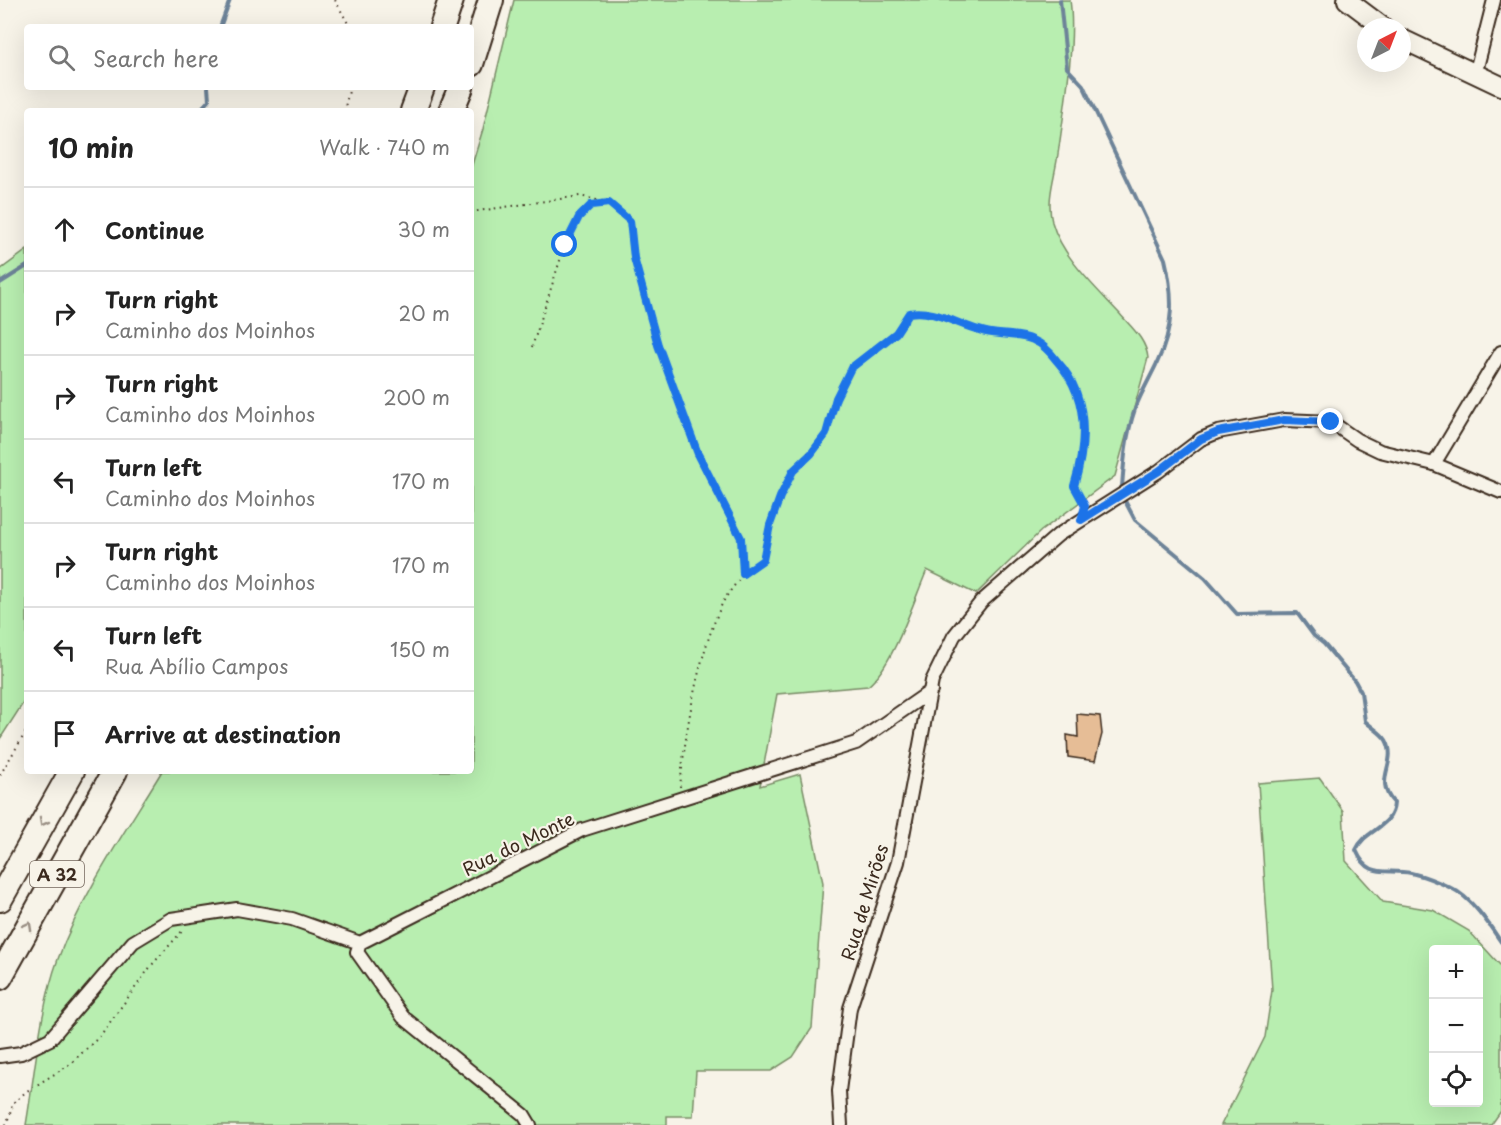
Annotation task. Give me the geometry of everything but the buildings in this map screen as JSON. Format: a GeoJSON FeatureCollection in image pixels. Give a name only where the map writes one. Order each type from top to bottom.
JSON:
{"type":"FeatureCollection","features":[{"type":"Feature","properties":{"kind":"highway"},"geometry":{"type":"LineString","coordinates":[[443,24],[451,0]]}},
{"type":"Feature","properties":{"kind":"highway"},"geometry":{"type":"LineString","coordinates":[[474,54],[491,0]]}},
{"type":"Feature","properties":{"kind":"highway"},"geometry":{"type":"LineString","coordinates":[[414,108],[421,90]]}},
{"type":"Feature","properties":{"kind":"highway"},"geometry":{"type":"LineString","coordinates":[[452,108],[460,90]]}},
{"type":"Feature","properties":{"kind":"highway","name":"A 32"},"geometry":{"type":"LineString","coordinates":[[0,899],[70,774]]}},
{"type":"Feature","properties":{"kind":"highway","name":"A 32"},"geometry":{"type":"LineString","coordinates":[[0,977],[113,774]]}},
{"type":"Feature","properties":{"kind":"main road"},"geometry":{"type":"LineString","coordinates":[[1347,0],[1371,18]]}},
{"type":"Feature","properties":{"kind":"main road"},"geometry":{"type":"LineString","coordinates":[[1411,43],[1501,86]]}},
{"type":"Feature","properties":{"kind":"street"},"geometry":{"type":"LineString","coordinates":[[1475,75],[1494,0]]}},
{"type":"Feature","properties":{"kind":"street"},"geometry":{"type":"LineString","coordinates":[[1434,464],[1501,352]]}},
{"type":"Feature","properties":{"kind":"street","name":"Rua de Mirões"},"geometry":{"type":"LineString","coordinates":[[841,1125],[839,1091],[850,1008],[898,862],[931,691],[954,636],[981,602],[1058,535],[1159,471],[1201,439],[1218,432],[1284,420],[1331,422],[1357,440],[1380,451],[1434,464],[1501,492]]}},
{"type":"Feature","properties":{"kind":"street","name":"Rua do Monte"},"geometry":{"type":"LineString","coordinates":[[360,943],[582,830],[856,743],[931,691]]}},
{"type":"Feature","properties":{"kind":"street"},"geometry":{"type":"LineString","coordinates":[[2,1056],[21,1053],[50,1039],[133,942],[171,919],[237,909],[292,919],[360,943],[357,952],[403,1017],[524,1115],[530,1125]]}},
{"type":"Feature","properties":{"kind":"path"},"geometry":{"type":"LineString","coordinates":[[335,0],[348,24]]}},
{"type":"Feature","properties":{"kind":"path"},"geometry":{"type":"LineString","coordinates":[[345,108],[349,90]]}},
{"type":"Feature","properties":{"kind":"path"},"geometry":{"type":"LineString","coordinates":[[474,212],[580,196],[609,203],[630,221],[634,258],[658,345],[698,454],[741,538],[743,574]]}},
{"type":"Feature","properties":{"kind":"path"},"geometry":{"type":"LineString","coordinates":[[532,347],[565,245],[579,217],[591,205],[609,203]]}},
{"type":"Feature","properties":{"kind":"path"},"geometry":{"type":"LineString","coordinates":[[678,801],[695,688],[708,640],[723,602],[743,574],[763,560],[770,525],[780,497],[793,471],[811,454],[826,434],[836,398],[851,368],[896,333],[909,313],[926,310],[981,331],[1032,339],[1048,351],[1070,375],[1082,409],[1083,456],[1074,486],[1085,506],[1081,520]]}},
{"type":"Feature","properties":{"kind":"path"},"geometry":{"type":"LineString","coordinates":[[0,775],[24,735]]}},
{"type":"Feature","properties":{"kind":"path"},"geometry":{"type":"LineString","coordinates":[[6,1125],[14,1102],[27,1091],[69,1065],[100,1036],[151,966],[196,915]]}},
{"type":"Feature","properties":{"kind":"green space"},"geometry":{"type":"Polygon","coordinates":[[[514,0],[1070,0],[1072,35],[1057,163],[1050,196],[1050,213],[1057,235],[1071,259],[1137,334],[1147,351],[1148,358],[1115,476],[1041,531],[976,594],[927,570],[886,664],[868,686],[777,694],[760,786],[800,774],[823,883],[812,1028],[793,1057],[771,1071],[696,1071],[693,1116],[667,1116],[667,1125],[26,1125],[42,1019],[58,959],[92,886],[160,774],[474,774],[474,158],[514,0]]]}},
{"type":"Feature","properties":{"kind":"green space"},"geometry":{"type":"Polygon","coordinates":[[[24,252],[24,702],[0,739],[0,270],[24,252]]]}},
{"type":"Feature","properties":{"kind":"green space"},"geometry":{"type":"Polygon","coordinates":[[[1320,778],[1343,811],[1346,861],[1383,902],[1433,910],[1469,931],[1482,945],[1429,945],[1429,1107],[1483,1107],[1483,946],[1501,966],[1501,1111],[1491,1125],[1221,1125],[1265,1037],[1272,990],[1258,783],[1320,778]]]}},
{"type":"Feature","properties":{"kind":"waterway"},"geometry":{"type":"LineString","coordinates":[[221,24],[230,0]]}},
{"type":"Feature","properties":{"kind":"waterway"},"geometry":{"type":"LineString","coordinates":[[1060,0],[1067,68],[1083,85],[1165,259],[1170,286],[1171,312],[1167,337],[1129,428],[1122,487]]}},
{"type":"Feature","properties":{"kind":"waterway"},"geometry":{"type":"LineString","coordinates":[[202,108],[209,100],[208,90]]}},
{"type":"Feature","properties":{"kind":"waterway"},"geometry":{"type":"LineString","coordinates":[[0,283],[24,268]]}},
{"type":"Feature","properties":{"kind":"waterway"},"geometry":{"type":"LineString","coordinates":[[1125,501],[1135,520],[1205,578],[1237,614],[1297,613],[1314,636],[1324,644],[1355,681],[1361,692],[1365,721],[1384,737],[1389,748],[1390,756],[1385,786],[1394,803],[1392,811],[1389,818],[1360,843],[1356,850],[1361,859],[1373,869],[1416,874],[1458,892],[1479,912],[1501,942]]}},
{"type":"Feature","properties":{"kind":"route"},"geometry":{"type":"LineString","coordinates":[[565,245],[579,217],[591,205],[609,203],[630,221],[634,258],[658,345],[698,454],[741,538],[743,574],[763,560],[770,525],[780,497],[793,471],[811,454],[826,434],[836,398],[851,368],[873,348],[896,333],[909,313],[926,310],[981,331],[1032,339],[1048,351],[1070,375],[1082,409],[1083,456],[1074,486],[1085,506],[1081,520],[1159,471],[1201,439],[1218,432],[1284,420],[1331,422]]}}]}
